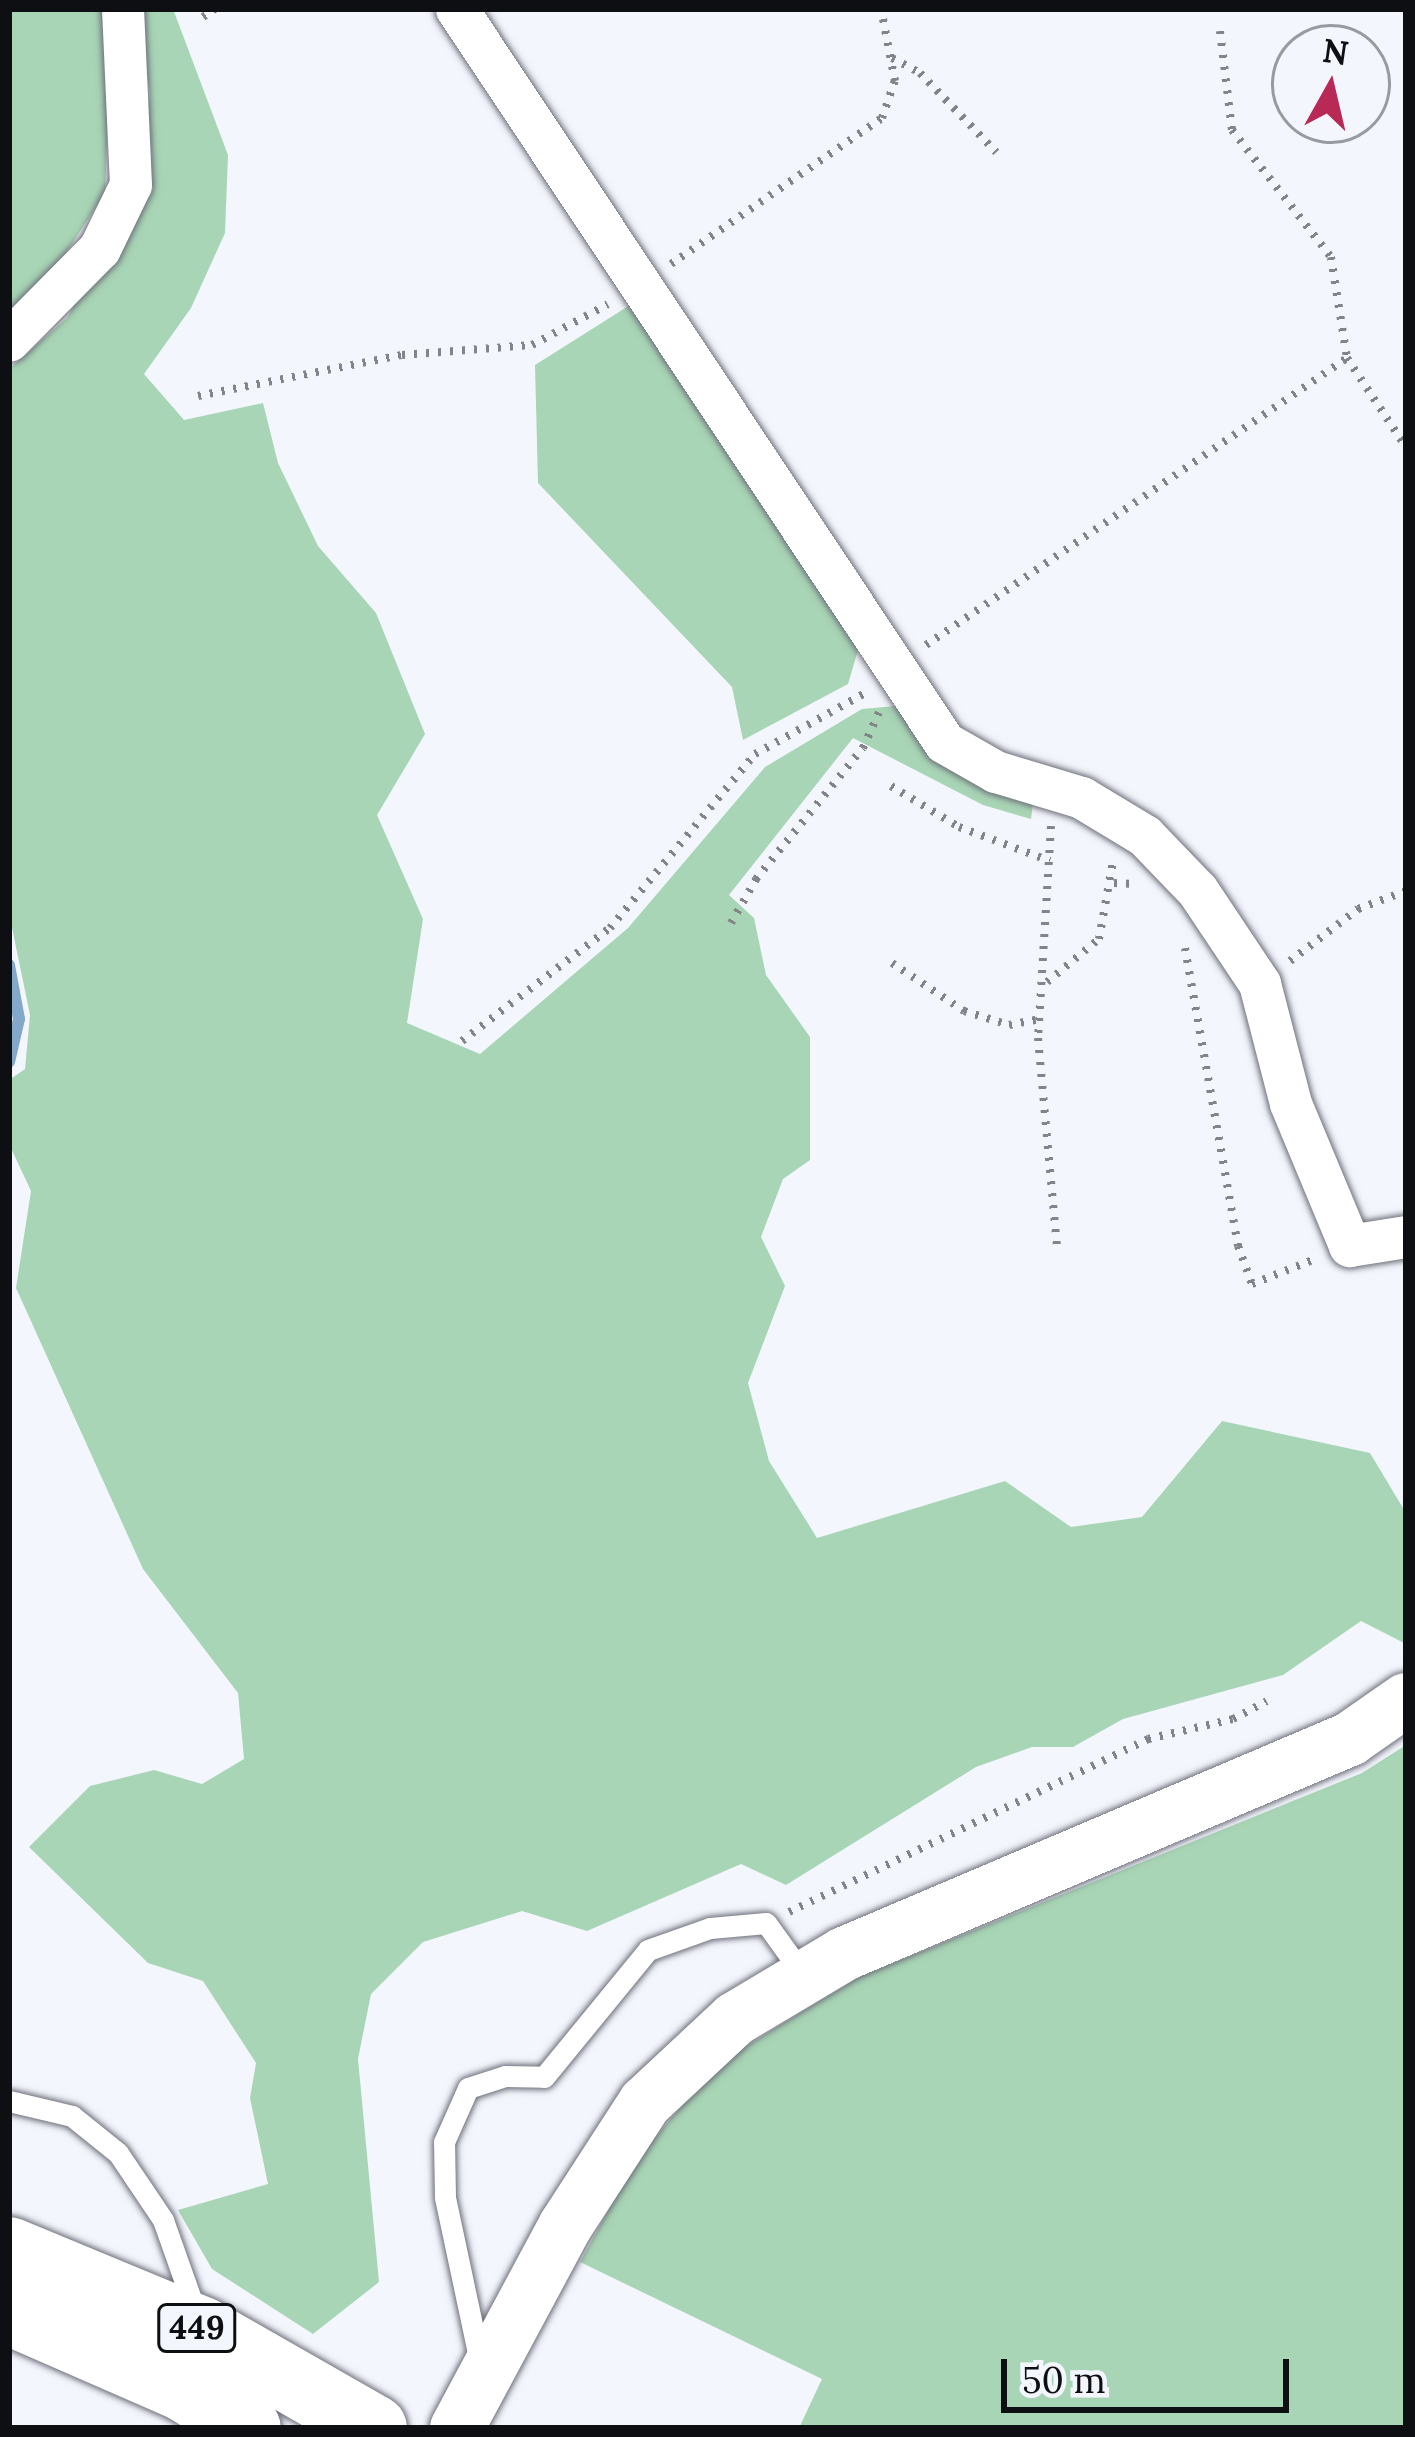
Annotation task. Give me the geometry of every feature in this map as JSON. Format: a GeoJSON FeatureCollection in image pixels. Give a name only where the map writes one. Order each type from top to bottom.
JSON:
{"type":"FeatureCollection","features":[{"type":"Feature","properties":{"kind":"highway","name":"449"},"geometry":{"type":"LineString","coordinates":[[9,2250],[202,2330],[374,2428]]}},
{"type":"Feature","properties":{"kind":"highway","name":"449"},"geometry":{"type":"LineString","coordinates":[[9,2312],[182,2388],[248,2428]]}},
{"type":"Feature","properties":{"kind":"street"},"geometry":{"type":"LineString","coordinates":[[9,340],[100,248],[131,185],[123,9]]}},
{"type":"Feature","properties":{"kind":"street"},"geometry":{"type":"LineString","coordinates":[[457,9],[895,676],[945,743],[996,772],[1105,812],[1145,836],[1198,891],[1260,984],[1291,1104],[1350,1246],[1406,1237]]}},
{"type":"Feature","properties":{"kind":"street"},"geometry":{"type":"LineString","coordinates":[[457,2428],[566,2224],[645,2103],[735,2019],[805,1977],[1350,1739],[1406,1700]]}},
{"type":"Feature","properties":{"kind":"lane"},"geometry":{"type":"LineString","coordinates":[[483,2379],[445,2197],[444,2142],[468,2088],[505,2076],[544,2077],[648,1950],[710,1928],[766,1923],[805,1977]]}},
{"type":"Feature","properties":{"kind":"lane"},"geometry":{"type":"LineString","coordinates":[[9,2101],[72,2116],[118,2152],[163,2220],[202,2330]]}},
{"type":"Feature","properties":{"kind":"path"},"geometry":{"type":"LineString","coordinates":[[203,16],[215,9]]}},
{"type":"Feature","properties":{"kind":"path"},"geometry":{"type":"LineString","coordinates":[[1220,31],[1232,130],[1331,257],[1347,358],[1406,447]]}},
{"type":"Feature","properties":{"kind":"path"},"geometry":{"type":"LineString","coordinates":[[891,57],[920,73],[996,152]]}},
{"type":"Feature","properties":{"kind":"path"},"geometry":{"type":"LineString","coordinates":[[462,1041],[610,928],[754,754],[895,676],[942,628],[1347,358]]}},
{"type":"Feature","properties":{"kind":"path"},"geometry":{"type":"LineString","coordinates":[[731,923],[755,879],[863,748],[895,676]]}},
{"type":"Feature","properties":{"kind":"path"},"geometry":{"type":"LineString","coordinates":[[891,786],[959,827],[1050,861]]}},
{"type":"Feature","properties":{"kind":"path"},"geometry":{"type":"LineString","coordinates":[[1052,789],[1041,1019],[1057,1246]]}},
{"type":"Feature","properties":{"kind":"path"},"geometry":{"type":"LineString","coordinates":[[1046,983],[1099,939],[1114,883],[1105,812]]}},
{"type":"Feature","properties":{"kind":"path"},"geometry":{"type":"LineString","coordinates":[[1114,883],[1142,884]]}},
{"type":"Feature","properties":{"kind":"path"},"geometry":{"type":"LineString","coordinates":[[1260,984],[1358,909],[1406,891]]}},
{"type":"Feature","properties":{"kind":"path"},"geometry":{"type":"LineString","coordinates":[[1179,922],[1238,1246],[1252,1283],[1350,1246]]}},
{"type":"Feature","properties":{"kind":"path"},"geometry":{"type":"LineString","coordinates":[[892,963],[964,1011],[1009,1025],[1041,1019]]}},
{"type":"Feature","properties":{"kind":"path"},"geometry":{"type":"LineString","coordinates":[[766,1923],[1148,1739],[1233,1718],[1267,1701]]}},
{"type":"Feature","properties":{"kind":"green space"},"geometry":{"type":"Polygon","coordinates":[[[9,9],[107,9],[109,92],[105,193],[66,253],[9,311],[9,9]]]}},
{"type":"Feature","properties":{"kind":"green space"},"geometry":{"type":"Polygon","coordinates":[[[135,9],[173,9],[228,155],[225,233],[191,308],[144,374],[184,420],[263,403],[278,463],[318,546],[376,613],[425,734],[377,815],[423,919],[407,1023],[480,1054],[628,928],[765,767],[862,709],[896,706],[1033,803],[1031,819],[983,805],[853,738],[729,895],[754,918],[766,975],[810,1037],[810,1160],[783,1179],[761,1237],[785,1286],[748,1383],[769,1461],[817,1538],[1005,1481],[1071,1527],[1142,1517],[1222,1421],[1370,1453],[1406,1513],[1406,1644],[1361,1621],[1283,1675],[1123,1719],[1073,1747],[1032,1747],[976,1767],[786,1885],[741,1864],[587,1931],[522,1911],[423,1942],[371,1994],[358,2059],[379,2282],[313,2334],[212,2269],[178,2210],[268,2184],[250,2098],[256,2063],[203,1981],[148,1963],[29,1847],[90,1786],[154,1770],[202,1784],[244,1759],[238,1693],[143,1569],[16,1288],[31,1191],[9,1144],[9,1080],[25,1069],[30,1015],[9,913],[9,369],[67,318],[137,192],[150,93],[135,9]]]}},
{"type":"Feature","properties":{"kind":"green space"},"geometry":{"type":"Polygon","coordinates":[[[630,305],[858,650],[848,684],[743,740],[732,687],[538,483],[535,365],[630,305]]]}},
{"type":"Feature","properties":{"kind":"green space"},"geometry":{"type":"Polygon","coordinates":[[[1406,1745],[1406,2428],[799,2428],[822,2379],[580,2262],[636,2160],[717,2064],[859,1977],[1362,1773],[1406,1745]]]}},
{"type":"Feature","properties":{"kind":"waterway"},"geometry":{"type":"LineString","coordinates":[[9,965],[19,1019],[9,1062]]}}]}
